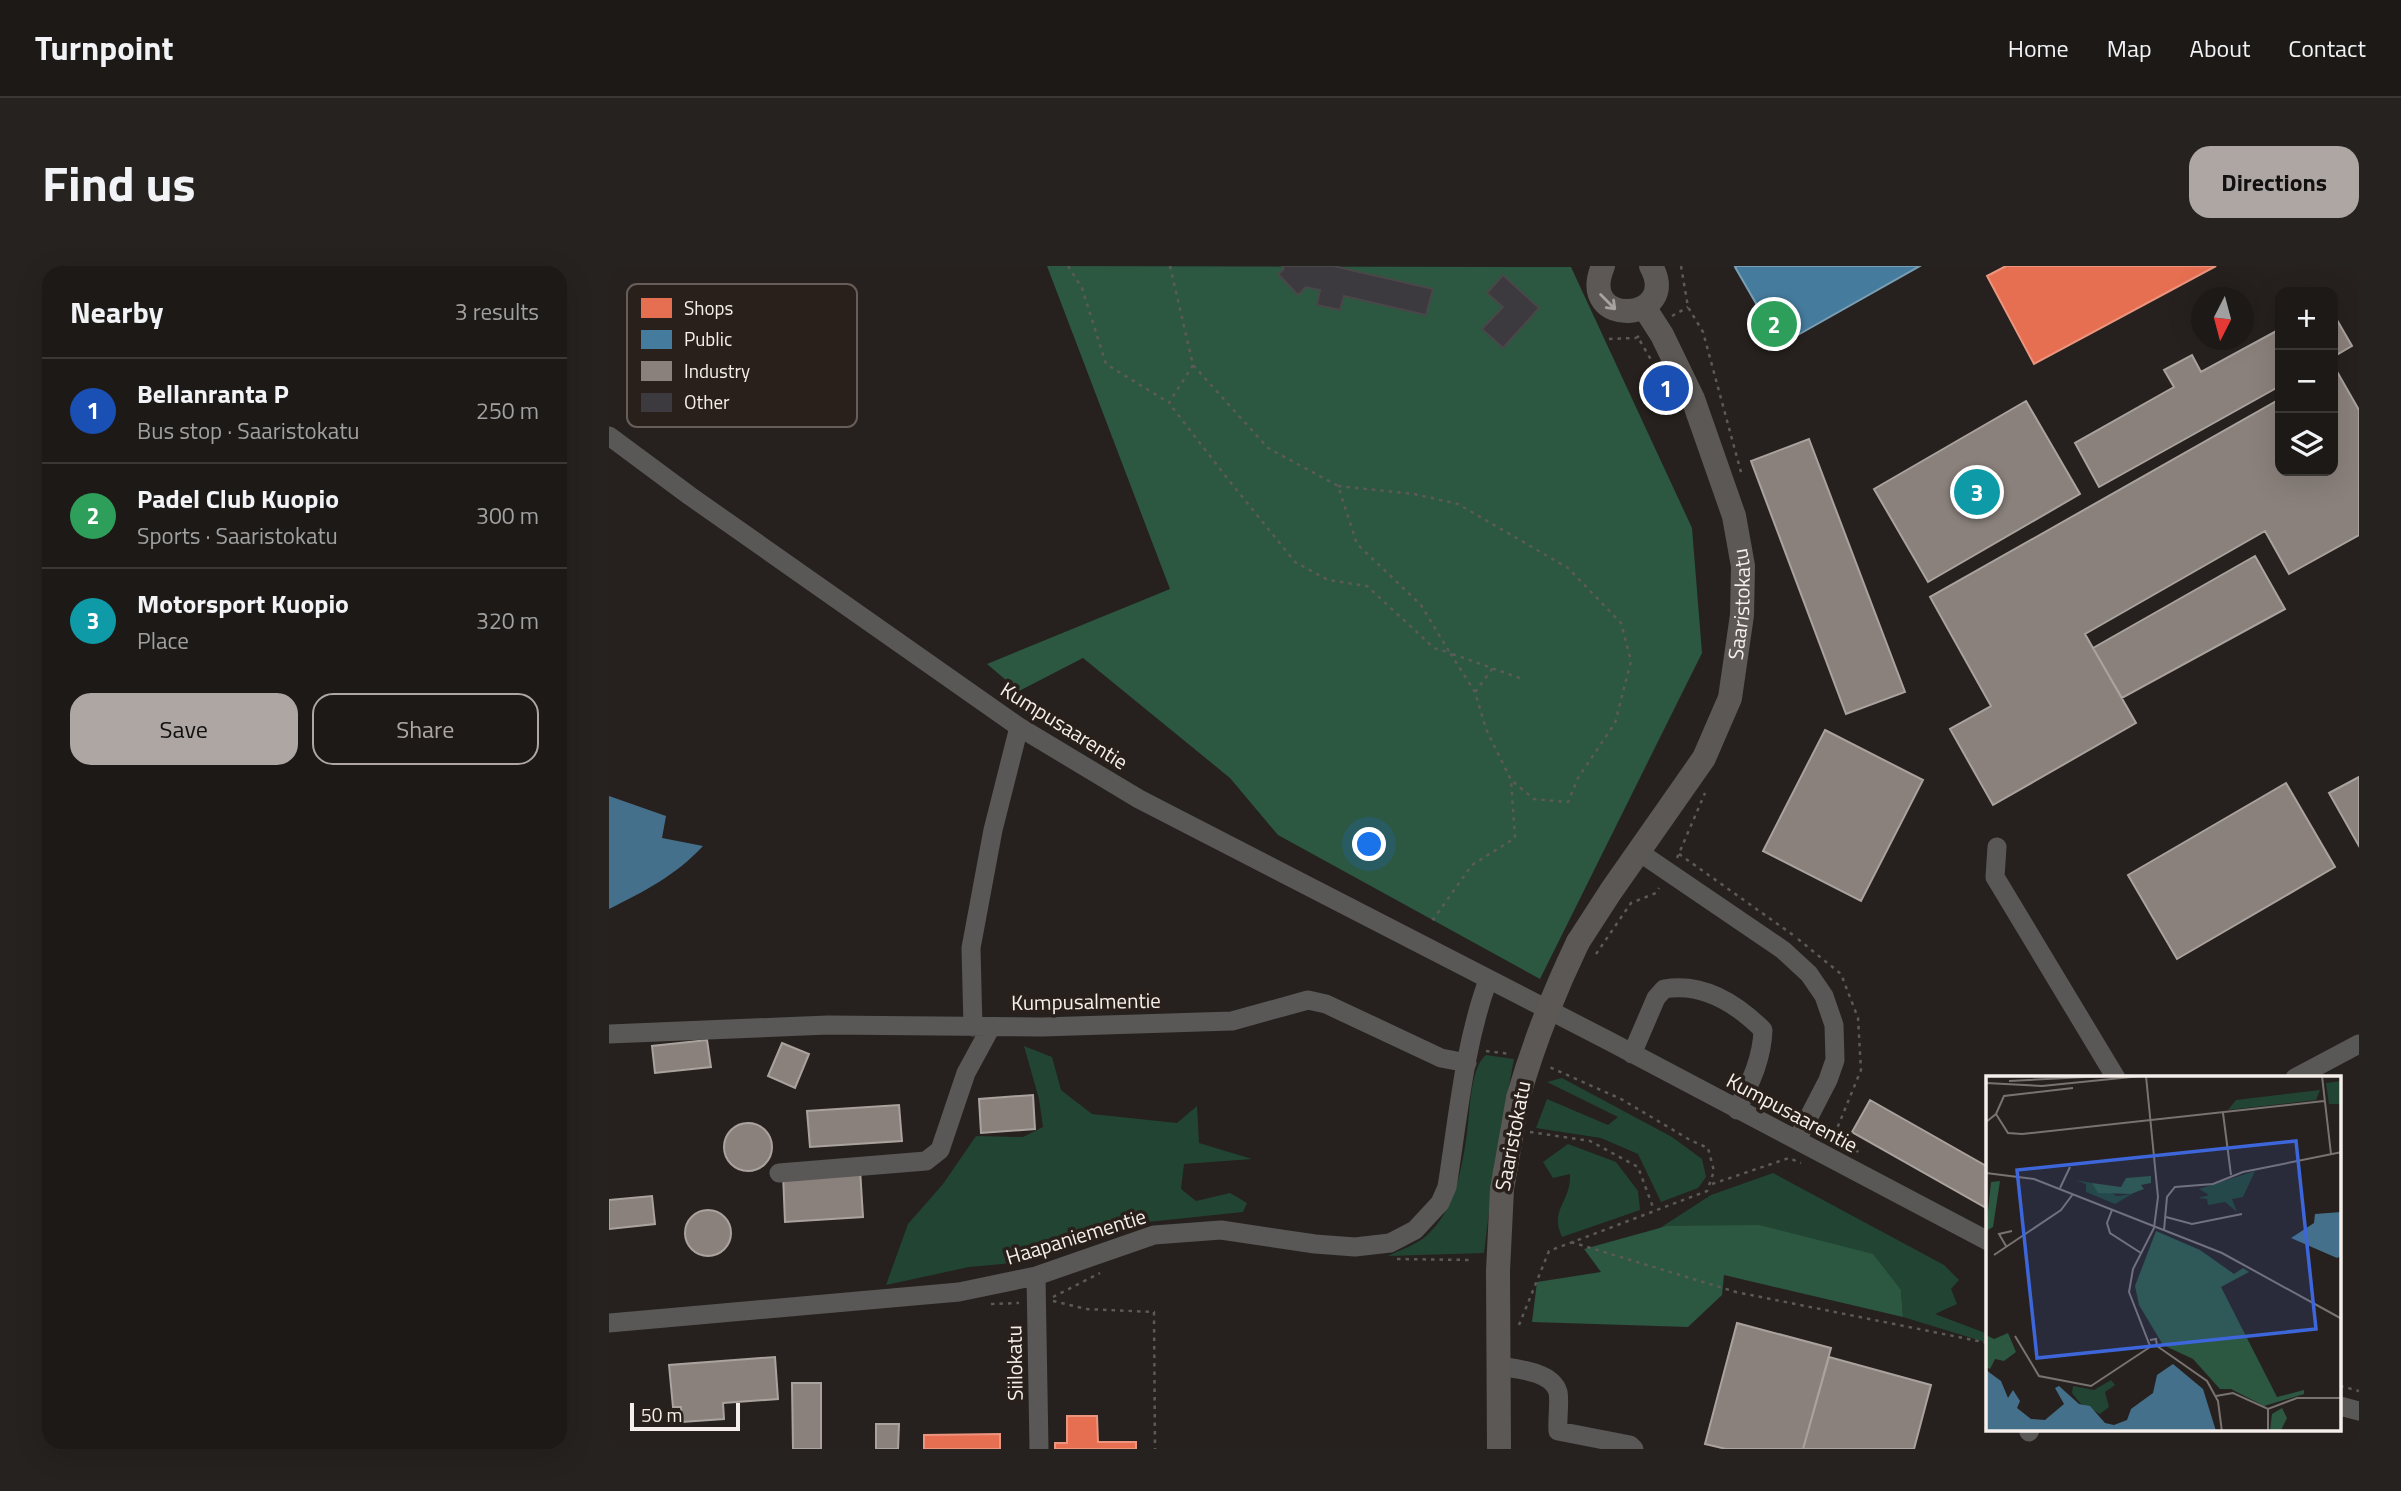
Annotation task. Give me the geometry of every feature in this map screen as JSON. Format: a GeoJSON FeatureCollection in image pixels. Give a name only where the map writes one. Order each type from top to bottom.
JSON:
{"type":"FeatureCollection","features":[{"type":"Feature","properties":{"kind":"main road"},"geometry":{"type":"LineString","coordinates":[[1603,266],[1598,287],[1601,296],[1608,306],[1628,313],[1644,307],[1653,297],[1656,285],[1651,266]]}},
{"type":"Feature","properties":{"kind":"main road","name":"Saaristokatu"},"geometry":{"type":"LineString","coordinates":[[1499,1449],[1498,1271],[1502,1189],[1518,1098],[1532,1048],[1551,997],[1587,948],[1639,852],[1704,758],[1730,698],[1742,615],[1744,566],[1734,516],[1693,399],[1663,335],[1644,307]]}},
{"type":"Feature","properties":{"kind":"street","name":"Kumpusaarentie"},"geometry":{"type":"LineString","coordinates":[[609,436],[1019,727],[1139,799],[1986,1240]]}},
{"type":"Feature","properties":{"kind":"street"},"geometry":{"type":"LineString","coordinates":[[609,1034],[828,1026],[982,1027],[971,948],[993,830],[1019,727]]}},
{"type":"Feature","properties":{"kind":"street"},"geometry":{"type":"LineString","coordinates":[[1997,847],[1995,877],[2115,1076]]}},
{"type":"Feature","properties":{"kind":"street"},"geometry":{"type":"LineString","coordinates":[[1639,852],[1783,950],[1809,974],[1824,996],[1834,1026],[1835,1060],[1828,1080],[1797,1140]]}},
{"type":"Feature","properties":{"kind":"street","name":"Haapaniementie"},"geometry":{"type":"LineString","coordinates":[[609,1323],[960,1292],[1036,1276],[1154,1235],[1221,1230],[1315,1244],[1355,1247],[1390,1243],[1415,1230],[1440,1203],[1447,1186],[1468,1056],[1479,1004],[1488,980]]}},
{"type":"Feature","properties":{"kind":"street"},"geometry":{"type":"LineString","coordinates":[[1632,1054],[1656,998],[1664,989],[1681,986],[1705,991],[1728,1002],[1750,1016],[1763,1030],[1763,1050],[1757,1069],[1737,1110]]}},
{"type":"Feature","properties":{"kind":"street","name":"Kumpusalmentie"},"geometry":{"type":"LineString","coordinates":[[779,1173],[926,1161],[940,1150],[982,1027],[1232,1021],[1308,1000],[1326,1004],[1441,1058],[1468,1056]]}},
{"type":"Feature","properties":{"kind":"street"},"geometry":{"type":"LineString","coordinates":[[2299,1076],[2359,1044]]}},
{"type":"Feature","properties":{"kind":"street","name":"Siilokatu"},"geometry":{"type":"LineString","coordinates":[[1036,1276],[1039,1449]]}},
{"type":"Feature","properties":{"kind":"street"},"geometry":{"type":"LineString","coordinates":[[1499,1366],[1544,1377],[1552,1384],[1558,1392],[1558,1431],[1630,1445],[1634,1449]]}},
{"type":"Feature","properties":{"kind":"street"},"geometry":{"type":"LineString","coordinates":[[2341,1406],[2359,1411]]}},
{"type":"Feature","properties":{"kind":"path"},"geometry":{"type":"LineString","coordinates":[[1068,266],[1082,288],[1106,364],[1169,402],[1295,562],[1328,580],[1367,586],[1434,648],[1525,680]]}},
{"type":"Feature","properties":{"kind":"path"},"geometry":{"type":"LineString","coordinates":[[1170,266],[1193,365],[1268,449],[1338,486],[1414,494],[1458,504],[1568,568],[1621,623],[1631,661],[1615,723],[1578,778],[1568,802],[1534,799],[1511,779],[1486,729],[1475,692],[1421,605],[1357,544],[1338,486]]}},
{"type":"Feature","properties":{"kind":"path"},"geometry":{"type":"LineString","coordinates":[[1681,266],[1688,307],[1703,332],[1745,485]]}},
{"type":"Feature","properties":{"kind":"path"},"geometry":{"type":"LineString","coordinates":[[1609,339],[1636,338]]}},
{"type":"Feature","properties":{"kind":"path"},"geometry":{"type":"LineString","coordinates":[[1169,402],[1193,365]]}},
{"type":"Feature","properties":{"kind":"path"},"geometry":{"type":"LineString","coordinates":[[1475,692],[1493,668]]}},
{"type":"Feature","properties":{"kind":"path"},"geometry":{"type":"LineString","coordinates":[[1430,923],[1472,865],[1515,838],[1511,779]]}},
{"type":"Feature","properties":{"kind":"path"},"geometry":{"type":"LineString","coordinates":[[1587,948],[1631,903],[1656,893],[1669,872],[1705,792]]}},
{"type":"Feature","properties":{"kind":"path"},"geometry":{"type":"LineString","coordinates":[[1468,1056],[1506,1052],[1519,1057]]}},
{"type":"Feature","properties":{"kind":"path"},"geometry":{"type":"LineString","coordinates":[[1519,1314],[1519,1326],[1549,1251],[1707,1191],[1714,1171],[1708,1148],[1621,1099],[1545,1065]]}},
{"type":"Feature","properties":{"kind":"path"},"geometry":{"type":"LineString","coordinates":[[1530,1123],[1529,1132],[1590,1141],[1638,1167],[1654,1210]]}},
{"type":"Feature","properties":{"kind":"path"},"geometry":{"type":"LineString","coordinates":[[1571,1242],[1736,1292],[1986,1343]]}},
{"type":"Feature","properties":{"kind":"path"},"geometry":{"type":"LineString","coordinates":[[1048,1299],[1059,1304],[1086,1308],[1154,1312],[1155,1449]]}},
{"type":"Feature","properties":{"kind":"path"},"geometry":{"type":"LineString","coordinates":[[2341,1386],[2359,1391]]}},
{"type":"Feature","properties":{"kind":"green space"},"geometry":{"type":"Polygon","coordinates":[[[1047,266],[1571,267],[1692,528],[1702,653],[1540,979],[1278,835],[1230,778],[1083,658],[1019,691],[987,664],[1170,589],[1047,266]]]}},
{"type":"Feature","properties":{"kind":"green space"},"geometry":{"type":"Polygon","coordinates":[[[1024,1046],[1052,1057],[1061,1090],[1092,1114],[1177,1123],[1197,1106],[1199,1143],[1252,1159],[1184,1164],[1181,1189],[1196,1201],[1230,1193],[1247,1203],[1243,1212],[1119,1225],[1013,1263],[969,1267],[886,1285],[908,1224],[943,1184],[976,1136],[1023,1137],[1043,1127],[1039,1099],[1024,1046]]]}},
{"type":"Feature","properties":{"kind":"green space"},"geometry":{"type":"Polygon","coordinates":[[[1486,1055],[1514,1059],[1495,1161],[1484,1253],[1388,1256],[1426,1236],[1436,1226],[1450,1202],[1463,1160],[1474,1080],[1486,1055]]]}},
{"type":"Feature","properties":{"kind":"green space"},"geometry":{"type":"Polygon","coordinates":[[[1562,1078],[1672,1137],[1702,1159],[1706,1177],[1698,1188],[1661,1202],[1638,1154],[1601,1138],[1536,1128],[1547,1099],[1608,1125],[1618,1117],[1547,1082],[1562,1078]]]}},
{"type":"Feature","properties":{"kind":"green space"},"geometry":{"type":"Polygon","coordinates":[[[1568,1144],[1616,1162],[1638,1191],[1640,1210],[1562,1237],[1558,1219],[1570,1174],[1553,1178],[1543,1162],[1568,1144]]]}},
{"type":"Feature","properties":{"kind":"green space"},"geometry":{"type":"Polygon","coordinates":[[[1773,1173],[1944,1265],[1959,1280],[1951,1289],[1957,1304],[1935,1314],[1986,1333],[1986,1342],[1903,1317],[1901,1290],[1660,1228],[1711,1195],[1773,1173]]]}},
{"type":"Feature","properties":{"kind":"green space"},"geometry":{"type":"Polygon","coordinates":[[[1759,1225],[1873,1254],[1901,1290],[1903,1317],[1724,1275],[1722,1295],[1688,1327],[1532,1322],[1537,1282],[1601,1272],[1584,1249],[1667,1226],[1759,1225]]]}},
{"type":"Feature","properties":{"kind":"water"},"geometry":{"type":"Polygon","coordinates":[[[609,796],[666,816],[662,838],[703,846],[670,874],[609,909],[609,796]]]}},
{"type":"Feature","properties":{"kind":"building: Shops"},"geometry":{"type":"Polygon","coordinates":[[[2006,266],[2216,266],[2034,364],[1987,276],[2006,266]]]}},
{"type":"Feature","properties":{"kind":"building: Shops"},"geometry":{"type":"Polygon","coordinates":[[[1067,1416],[1097,1416],[1098,1442],[1136,1442],[1136,1449],[1055,1449],[1055,1443],[1067,1443],[1067,1416]]]}},
{"type":"Feature","properties":{"kind":"building: Shops"},"geometry":{"type":"Polygon","coordinates":[[[1000,1434],[1000,1449],[924,1449],[924,1435],[1000,1434]]]}},
{"type":"Feature","properties":{"kind":"building: Public"},"geometry":{"type":"Polygon","coordinates":[[[1920,266],[1780,345],[1735,267],[1920,266]]]}},
{"type":"Feature","properties":{"kind":"building: Industry"},"geometry":{"type":"Polygon","coordinates":[[[2338,322],[2352,346],[2338,354],[2338,322]]]}},
{"type":"Feature","properties":{"kind":"building: Industry"},"geometry":{"type":"Polygon","coordinates":[[[2275,332],[2275,389],[2099,487],[2075,443],[2174,387],[2164,370],[2192,355],[2201,372],[2241,350],[2254,350],[2254,343],[2275,332]]]}},
{"type":"Feature","properties":{"kind":"building: Industry"},"geometry":{"type":"Polygon","coordinates":[[[2338,373],[2359,410],[2359,535],[2289,574],[2265,531],[2085,634],[2136,723],[1993,805],[1950,729],[1991,706],[1930,597],[2275,402],[2275,476],[2338,476],[2338,373]]]}},
{"type":"Feature","properties":{"kind":"building: Industry"},"geometry":{"type":"Polygon","coordinates":[[[2026,401],[2080,494],[1928,582],[1874,489],[2026,401]]]}},
{"type":"Feature","properties":{"kind":"building: Industry"},"geometry":{"type":"Polygon","coordinates":[[[1809,439],[1905,692],[1846,714],[1751,461],[1809,439]]]}},
{"type":"Feature","properties":{"kind":"building: Industry"},"geometry":{"type":"Polygon","coordinates":[[[2255,556],[2285,609],[2122,698],[2093,648],[2255,556]]]}},
{"type":"Feature","properties":{"kind":"building: Industry"},"geometry":{"type":"Polygon","coordinates":[[[1825,730],[1923,780],[1861,901],[1763,851],[1825,730]]]}},
{"type":"Feature","properties":{"kind":"building: Industry"},"geometry":{"type":"Polygon","coordinates":[[[2359,777],[2359,846],[2329,793],[2359,777]]]}},
{"type":"Feature","properties":{"kind":"building: Industry"},"geometry":{"type":"Polygon","coordinates":[[[2286,783],[2335,867],[2177,959],[2128,875],[2286,783]]]}},
{"type":"Feature","properties":{"kind":"building: Industry"},"geometry":{"type":"Polygon","coordinates":[[[707,1040],[711,1067],[655,1073],[652,1046],[707,1040]]]}},
{"type":"Feature","properties":{"kind":"building: Industry"},"geometry":{"type":"Polygon","coordinates":[[[782,1043],[809,1054],[795,1088],[768,1076],[782,1043]]]}},
{"type":"Feature","properties":{"kind":"building: Industry"},"geometry":{"type":"Polygon","coordinates":[[[1033,1095],[1035,1129],[981,1133],[979,1099],[1033,1095]]]}},
{"type":"Feature","properties":{"kind":"building: Industry"},"geometry":{"type":"Polygon","coordinates":[[[1870,1100],[1986,1166],[1986,1208],[1852,1132],[1870,1100]]]}},
{"type":"Feature","properties":{"kind":"building: Industry"},"geometry":{"type":"Polygon","coordinates":[[[899,1105],[902,1141],[810,1147],[807,1111],[899,1105]]]}},
{"type":"Feature","properties":{"kind":"building: Industry"},"geometry":{"type":"Polygon","coordinates":[[[748,1123],[757,1124],[765,1130],[771,1138],[771,1156],[765,1164],[757,1170],[748,1171],[739,1170],[731,1164],[725,1156],[724,1147],[725,1138],[731,1130],[739,1124],[748,1123]]]}},
{"type":"Feature","properties":{"kind":"building: Industry"},"geometry":{"type":"Polygon","coordinates":[[[860,1169],[863,1217],[785,1222],[783,1174],[860,1169]]]}},
{"type":"Feature","properties":{"kind":"building: Industry"},"geometry":{"type":"Polygon","coordinates":[[[652,1196],[655,1224],[609,1229],[609,1200],[652,1196]]]}},
{"type":"Feature","properties":{"kind":"building: Industry"},"geometry":{"type":"Polygon","coordinates":[[[708,1210],[724,1217],[731,1233],[724,1249],[708,1256],[692,1249],[685,1233],[692,1217],[708,1210]]]}},
{"type":"Feature","properties":{"kind":"building: Industry"},"geometry":{"type":"Polygon","coordinates":[[[1737,1323],[1831,1348],[1803,1449],[1726,1449],[1705,1444],[1737,1323]]]}},
{"type":"Feature","properties":{"kind":"building: Industry"},"geometry":{"type":"Polygon","coordinates":[[[775,1357],[778,1399],[723,1403],[724,1419],[682,1422],[681,1407],[673,1407],[669,1365],[775,1357]]]}},
{"type":"Feature","properties":{"kind":"building: Industry"},"geometry":{"type":"Polygon","coordinates":[[[1829,1357],[1931,1385],[1914,1449],[1803,1449],[1829,1357]]]}},
{"type":"Feature","properties":{"kind":"building: Industry"},"geometry":{"type":"Polygon","coordinates":[[[792,1383],[821,1383],[821,1449],[793,1449],[792,1383]]]}},
{"type":"Feature","properties":{"kind":"building: Industry"},"geometry":{"type":"Polygon","coordinates":[[[876,1424],[899,1424],[898,1449],[876,1449],[876,1424]]]}},
{"type":"Feature","properties":{"kind":"building: Other"},"geometry":{"type":"Polygon","coordinates":[[[1282,266],[1333,266],[1433,289],[1426,315],[1344,296],[1340,310],[1317,305],[1320,290],[1306,287],[1298,295],[1278,274],[1284,269],[1282,266]]]}},
{"type":"Feature","properties":{"kind":"building: Other"},"geometry":{"type":"Polygon","coordinates":[[[1503,275],[1539,308],[1503,348],[1482,329],[1503,307],[1487,293],[1503,275]]]}},
{"type":"Feature","properties":{"kind":"place","name":"Padel Club Kuopio"},"geometry":{"type":"Point","coordinates":[1774,324]}},
{"type":"Feature","properties":{"kind":"place","name":"Bellanranta P"},"geometry":{"type":"Point","coordinates":[1666,388]}},
{"type":"Feature","properties":{"kind":"place","name":"Motorsport Kuopio"},"geometry":{"type":"Point","coordinates":[1977,492]}}]}
